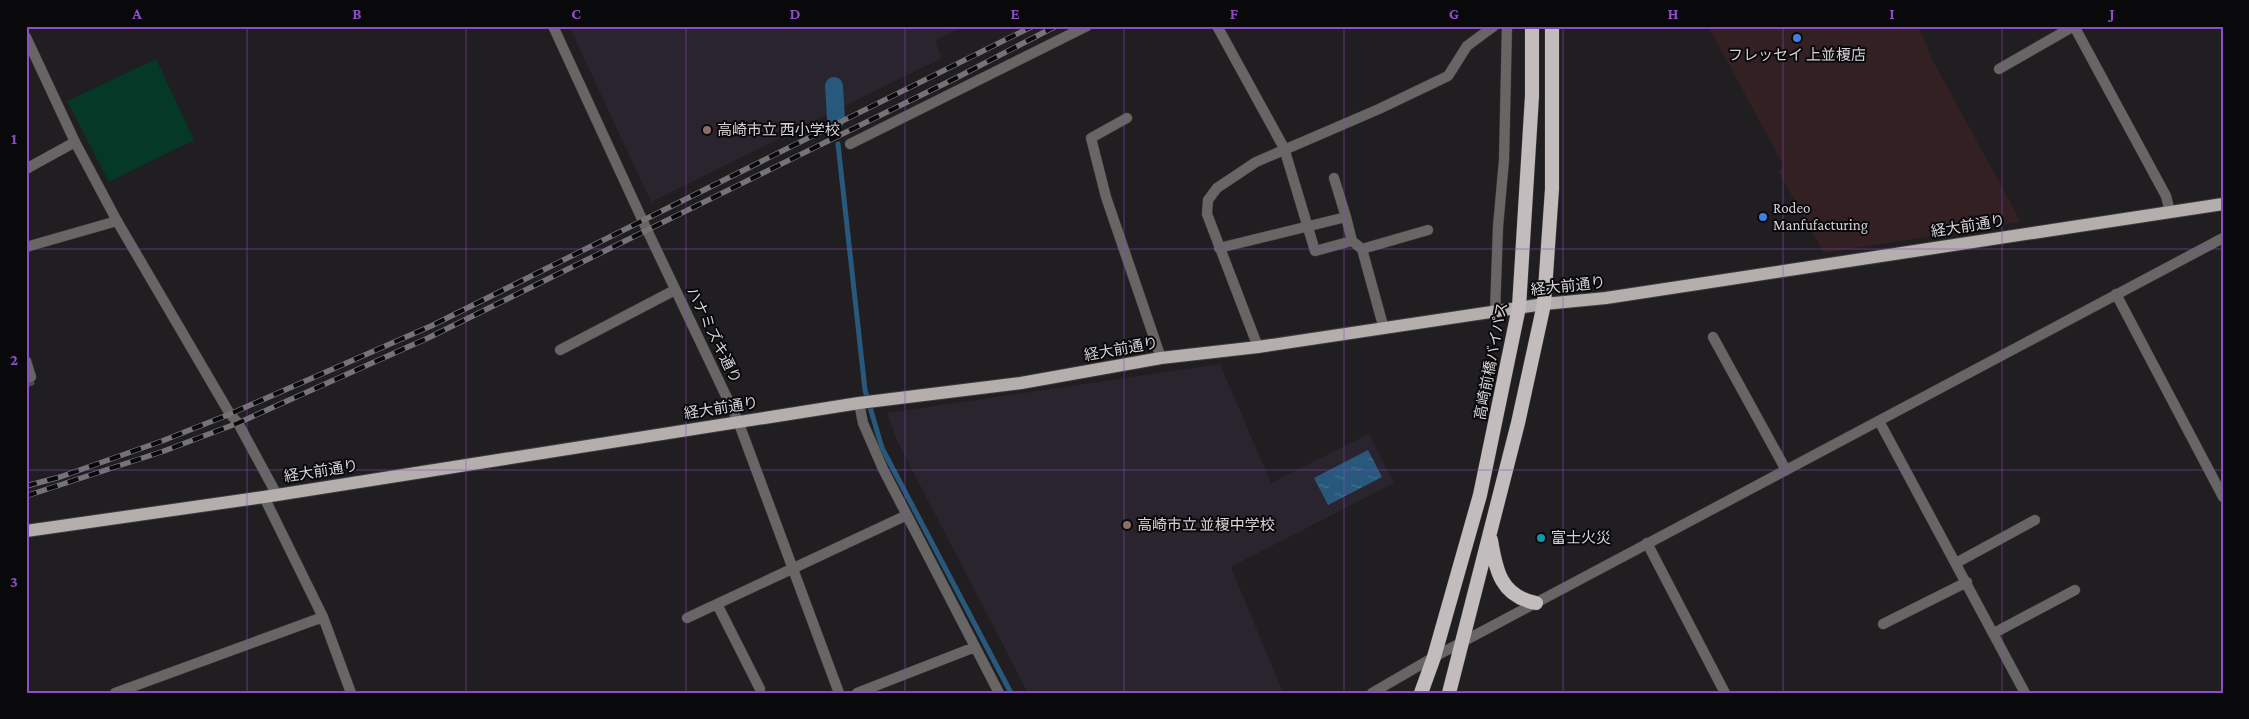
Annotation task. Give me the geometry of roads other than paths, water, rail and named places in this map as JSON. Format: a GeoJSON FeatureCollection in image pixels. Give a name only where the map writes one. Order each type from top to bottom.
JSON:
{"type":"FeatureCollection","features":[{"type":"Feature","properties":{"kind":"highway","name":"高崎前橋バイパス"},"geometry":{"type":"LineString","coordinates":[[1421,693],[1434,657],[1480,495],[1519,307],[1532,96],[1532,26]]}},
{"type":"Feature","properties":{"kind":"highway"},"geometry":{"type":"LineString","coordinates":[[1449,693],[1518,423],[1544,304],[1552,189],[1552,26]]}},
{"type":"Feature","properties":{"kind":"highway"},"geometry":{"type":"LineString","coordinates":[[1490,535],[1496,567],[1503,583],[1517,597],[1536,603]]}},
{"type":"Feature","properties":{"kind":"main road","name":"経大前通り"},"geometry":{"type":"LineString","coordinates":[[26,531],[270,496],[859,403],[1021,383],[1161,358],[1258,347],[1519,307],[1642,293],[2223,204]]}},
{"type":"Feature","properties":{"kind":"street","name":"ハナミズキ通り"},"geometry":{"type":"LineString","coordinates":[[553,26],[738,421],[839,693]]}},
{"type":"Feature","properties":{"kind":"street"},"geometry":{"type":"LineString","coordinates":[[850,144],[1087,26]]}},
{"type":"Feature","properties":{"kind":"street"},"geometry":{"type":"LineString","coordinates":[[1217,26],[1284,148],[1306,226],[1316,251],[1352,241]]}},
{"type":"Feature","properties":{"kind":"street"},"geometry":{"type":"LineString","coordinates":[[1258,347],[1206,214],[1208,200],[1216,188],[1256,162],[1284,148],[1379,110],[1448,76],[1467,46],[1494,26]]}},
{"type":"Feature","properties":{"kind":"street"},"geometry":{"type":"LineString","coordinates":[[1495,312],[1498,227],[1504,160],[1507,26]]}},
{"type":"Feature","properties":{"kind":"street"},"geometry":{"type":"LineString","coordinates":[[1999,69],[2074,26],[2166,196],[2170,212]]}},
{"type":"Feature","properties":{"kind":"street"},"geometry":{"type":"LineString","coordinates":[[26,37],[75,142],[117,221],[230,414],[238,423],[323,617],[351,693]]}},
{"type":"Feature","properties":{"kind":"street"},"geometry":{"type":"LineString","coordinates":[[1127,118],[1091,138],[1106,197],[1161,358]]}},
{"type":"Feature","properties":{"kind":"street"},"geometry":{"type":"LineString","coordinates":[[26,169],[75,142]]}},
{"type":"Feature","properties":{"kind":"street"},"geometry":{"type":"LineString","coordinates":[[1334,178],[1352,241],[1362,249],[1384,329]]}},
{"type":"Feature","properties":{"kind":"street"},"geometry":{"type":"LineString","coordinates":[[1219,248],[1346,217]]}},
{"type":"Feature","properties":{"kind":"street"},"geometry":{"type":"LineString","coordinates":[[26,247],[117,221]]}},
{"type":"Feature","properties":{"kind":"street"},"geometry":{"type":"LineString","coordinates":[[1362,249],[1428,230]]}},
{"type":"Feature","properties":{"kind":"street"},"geometry":{"type":"LineString","coordinates":[[1372,693],[1434,657],[2220,237]]}},
{"type":"Feature","properties":{"kind":"street"},"geometry":{"type":"LineString","coordinates":[[560,350],[675,290]]}},
{"type":"Feature","properties":{"kind":"street"},"geometry":{"type":"LineString","coordinates":[[2116,294],[2223,497]]}},
{"type":"Feature","properties":{"kind":"street"},"geometry":{"type":"LineString","coordinates":[[1713,337],[1786,470]]}},
{"type":"Feature","properties":{"kind":"street"},"geometry":{"type":"LineString","coordinates":[[26,361],[31,377],[26,378]]}},
{"type":"Feature","properties":{"kind":"street"},"geometry":{"type":"LineString","coordinates":[[859,403],[866,430],[883,469],[999,693]]}},
{"type":"Feature","properties":{"kind":"street"},"geometry":{"type":"LineString","coordinates":[[1878,421],[1967,582],[2025,693]]}},
{"type":"Feature","properties":{"kind":"street"},"geometry":{"type":"LineString","coordinates":[[687,618],[907,515]]}},
{"type":"Feature","properties":{"kind":"street"},"geometry":{"type":"LineString","coordinates":[[1956,563],[2035,520]]}},
{"type":"Feature","properties":{"kind":"street"},"geometry":{"type":"LineString","coordinates":[[1647,543],[1725,693]]}},
{"type":"Feature","properties":{"kind":"street"},"geometry":{"type":"LineString","coordinates":[[1883,624],[1967,582]]}},
{"type":"Feature","properties":{"kind":"street"},"geometry":{"type":"LineString","coordinates":[[1994,634],[2075,590]]}},
{"type":"Feature","properties":{"kind":"street"},"geometry":{"type":"LineString","coordinates":[[717,604],[760,689]]}},
{"type":"Feature","properties":{"kind":"street"},"geometry":{"type":"LineString","coordinates":[[115,693],[323,617]]}},
{"type":"Feature","properties":{"kind":"street"},"geometry":{"type":"LineString","coordinates":[[857,693],[975,647]]}},
{"type":"Feature","properties":{"kind":"water"},"geometry":{"type":"Polygon","coordinates":[[[1368,450],[1382,477],[1328,505],[1314,478],[1368,450]]]}},
{"type":"Feature","properties":{"kind":"waterway"},"geometry":{"type":"LineString","coordinates":[[834,86],[836,119]]}},
{"type":"Feature","properties":{"kind":"waterway"},"geometry":{"type":"LineString","coordinates":[[838,144],[865,390],[882,448],[1011,693]]}},
{"type":"Feature","properties":{"kind":"waterway"},"geometry":{"type":"LineString","coordinates":[[26,385],[32,383]]}},
{"type":"Feature","properties":{"kind":"railway"},"geometry":{"type":"LineString","coordinates":[[26,486],[60,477],[162,441],[230,414],[431,326],[1033,26]]}},
{"type":"Feature","properties":{"kind":"railway"},"geometry":{"type":"LineString","coordinates":[[26,496],[164,451],[238,423],[428,338],[956,78],[1056,26]]}},
{"type":"Feature","properties":{"kind":"place","name":"フレッセイ 上並榎店"},"geometry":{"type":"Point","coordinates":[1797,38]}},
{"type":"Feature","properties":{"kind":"place","name":"高崎市立 西小学校"},"geometry":{"type":"Point","coordinates":[707,130]}},
{"type":"Feature","properties":{"kind":"place","name":"Rodeo Manfufacturing"},"geometry":{"type":"Point","coordinates":[1763,217]}},
{"type":"Feature","properties":{"kind":"place","name":"高崎市立 並榎中学校"},"geometry":{"type":"Point","coordinates":[1127,525]}},
{"type":"Feature","properties":{"kind":"place","name":"富士火災"},"geometry":{"type":"Point","coordinates":[1541,538]}}]}
